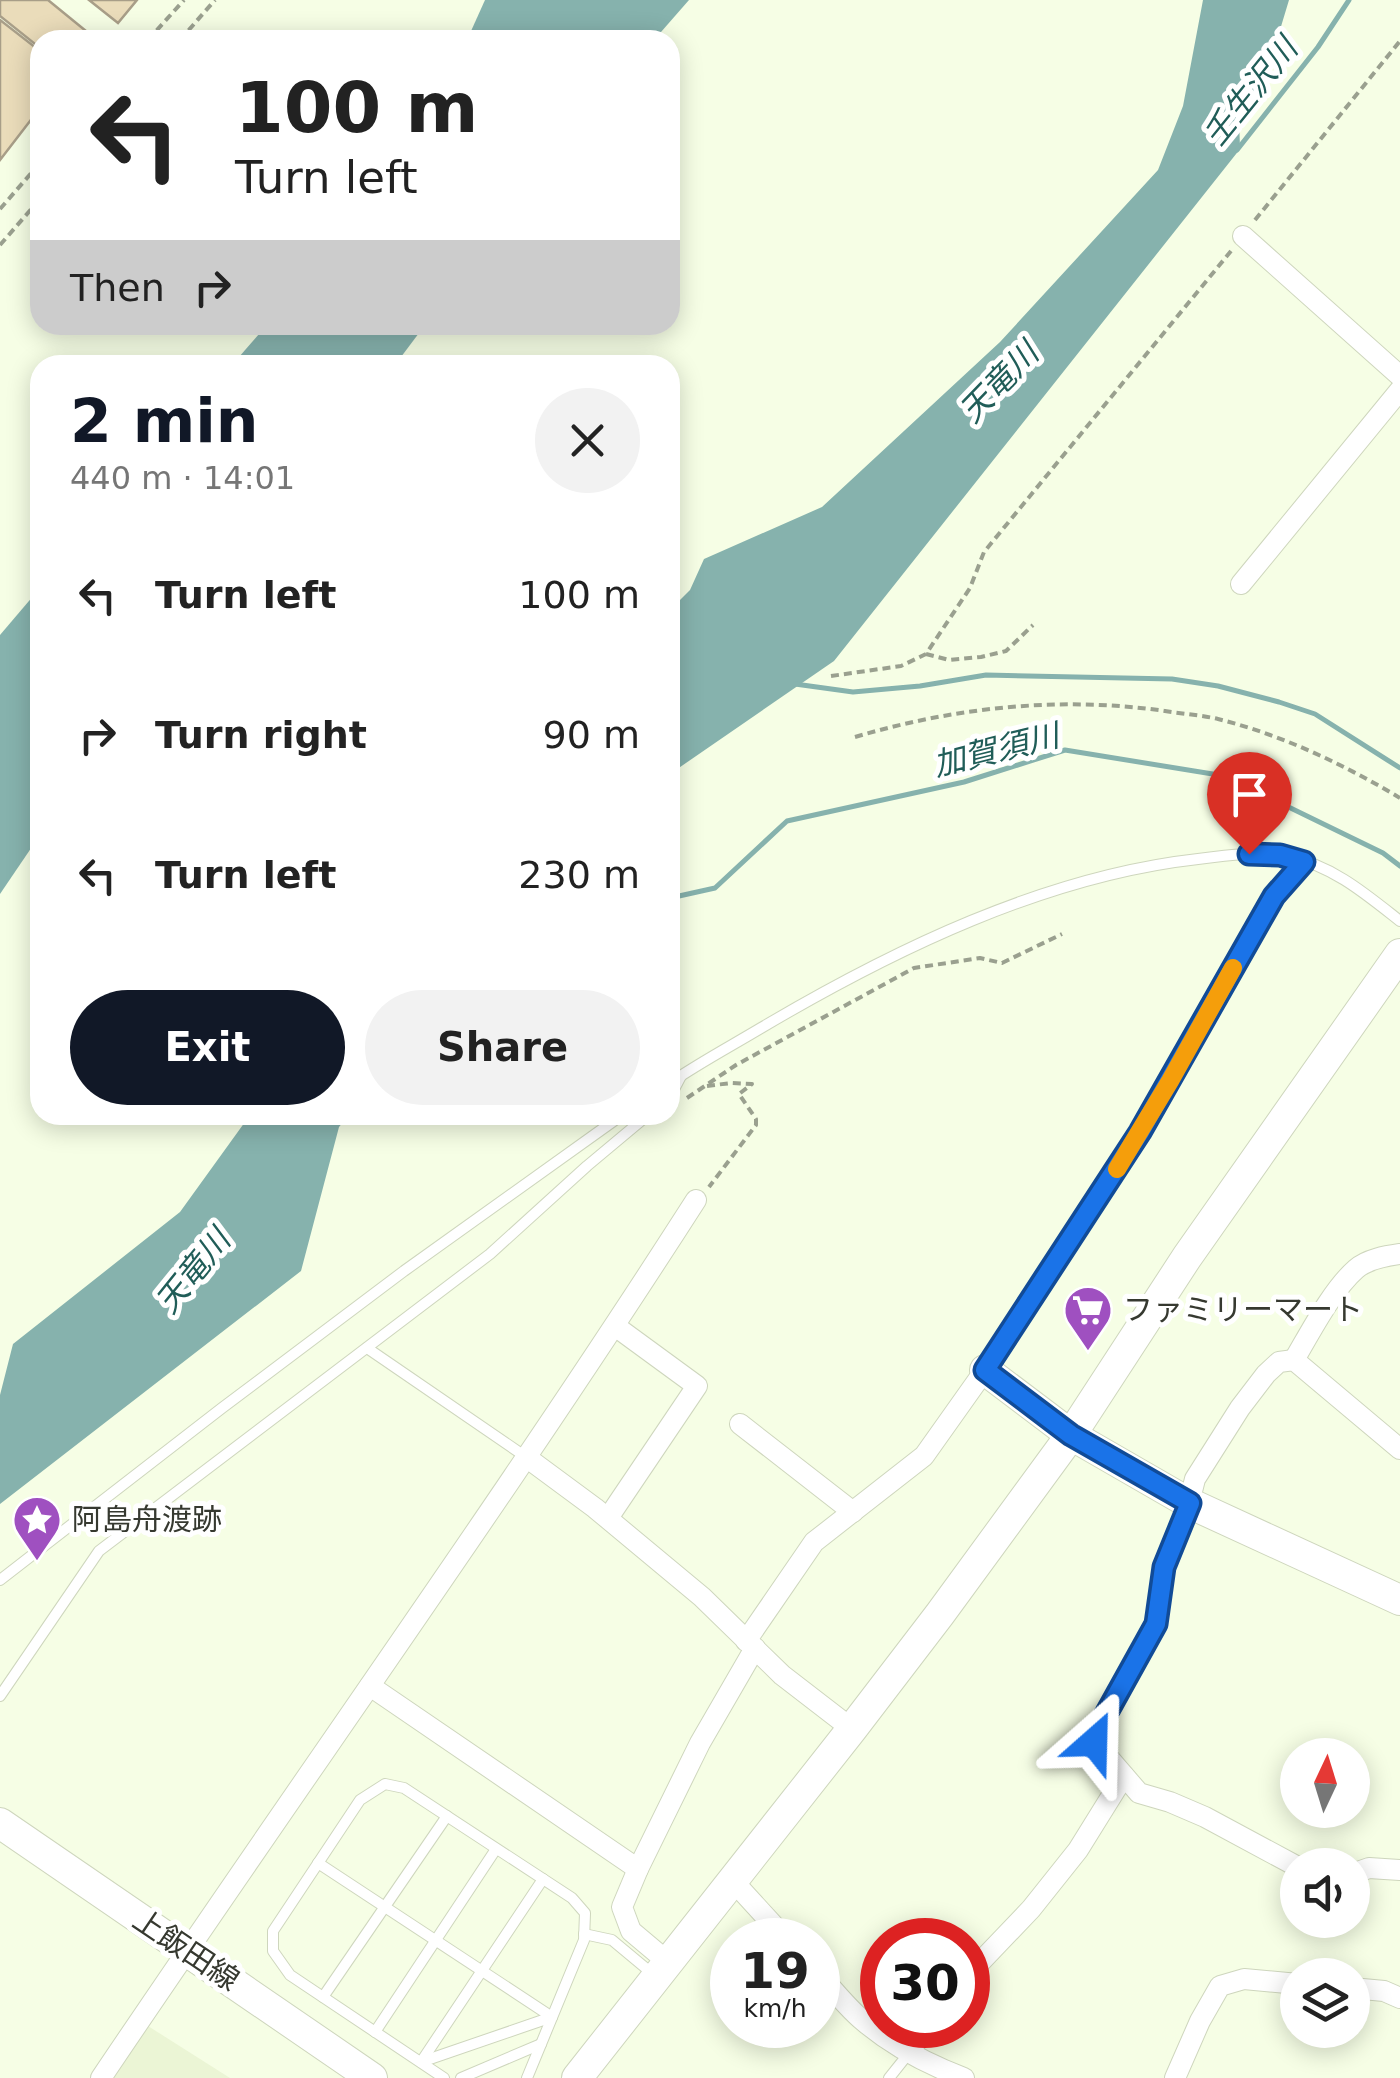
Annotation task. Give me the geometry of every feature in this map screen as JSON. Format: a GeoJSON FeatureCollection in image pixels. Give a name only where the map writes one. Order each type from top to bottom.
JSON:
{"type":"FeatureCollection","features":[{"type":"Feature","properties":{"kind":"street"},"geometry":{"type":"LineString","coordinates":[[1243,236],[1400,376]]}},
{"type":"Feature","properties":{"kind":"street"},"geometry":{"type":"LineString","coordinates":[[1241,584],[1400,390]]}},
{"type":"Feature","properties":{"kind":"street"},"geometry":{"type":"LineString","coordinates":[[663,1970],[631,1931],[622,1907],[751,1644],[814,1542],[924,1456],[985,1370],[1140,1132],[1274,896],[1304,862]]}},
{"type":"Feature","properties":{"kind":"street"},"geometry":{"type":"LineString","coordinates":[[577,2078],[940,1614],[1071,1435],[1187,1256],[1400,954]]}},
{"type":"Feature","properties":{"kind":"street"},"geometry":{"type":"LineString","coordinates":[[101,2078],[526,1458],[696,1200]]}},
{"type":"Feature","properties":{"kind":"street"},"geometry":{"type":"LineString","coordinates":[[1294,1360],[1329,1303],[1358,1268],[1383,1256],[1400,1254]]}},
{"type":"Feature","properties":{"kind":"street"},"geometry":{"type":"LineString","coordinates":[[608,1518],[697,1386],[615,1326]]}},
{"type":"Feature","properties":{"kind":"street"},"geometry":{"type":"LineString","coordinates":[[1280,1857],[1205,1817],[1139,1794],[1094,1742],[1156,1624],[1164,1567],[1190,1503],[1195,1479],[1266,1374],[1280,1362],[1294,1360],[1400,1449]]}},
{"type":"Feature","properties":{"kind":"street"},"geometry":{"type":"LineString","coordinates":[[985,1370],[1071,1435],[1190,1503],[1400,1600]]}},
{"type":"Feature","properties":{"kind":"street"},"geometry":{"type":"LineString","coordinates":[[740,1424],[853,1512]]}},
{"type":"Feature","properties":{"kind":"street"},"geometry":{"type":"LineString","coordinates":[[526,1458],[608,1518],[702,1597],[782,1675],[852,1729]]}},
{"type":"Feature","properties":{"kind":"street"},"geometry":{"type":"LineString","coordinates":[[370,1686],[638,1869]]}},
{"type":"Feature","properties":{"kind":"street"},"geometry":{"type":"LineString","coordinates":[[990,1952],[1066,1864],[1124,1776]]}},
{"type":"Feature","properties":{"kind":"street","name":"上飯田線"},"geometry":{"type":"LineString","coordinates":[[0,1823],[372,2078]]}},
{"type":"Feature","properties":{"kind":"street"},"geometry":{"type":"LineString","coordinates":[[1370,1868],[1400,1870]]}},
{"type":"Feature","properties":{"kind":"street"},"geometry":{"type":"LineString","coordinates":[[733,1881],[767,1918]]}},
{"type":"Feature","properties":{"kind":"street"},"geometry":{"type":"LineString","coordinates":[[1175,2078],[1200,2020],[1220,1986],[1244,1979],[1280,1982]]}},
{"type":"Feature","properties":{"kind":"street"},"geometry":{"type":"LineString","coordinates":[[1370,1990],[1400,1998]]}},
{"type":"Feature","properties":{"kind":"street"},"geometry":{"type":"LineString","coordinates":[[840,1997],[858,2016],[910,2052],[964,2078]]}},
{"type":"Feature","properties":{"kind":"street"},"geometry":{"type":"LineString","coordinates":[[910,2052],[913,2048]]}},
{"type":"Feature","properties":{"kind":"lane"},"geometry":{"type":"LineString","coordinates":[[681,1075],[861,973],[958,926],[1056,891],[1139,868],[1249,854],[1280,855],[1335,874],[1400,921]]}},
{"type":"Feature","properties":{"kind":"lane"},"geometry":{"type":"LineString","coordinates":[[0,1580],[404,1271],[608,1125]]}},
{"type":"Feature","properties":{"kind":"lane"},"geometry":{"type":"LineString","coordinates":[[0,1696],[99,1551],[490,1254],[636,1125]]}},
{"type":"Feature","properties":{"kind":"lane"},"geometry":{"type":"LineString","coordinates":[[367,1348],[526,1458]]}},
{"type":"Feature","properties":{"kind":"lane"},"geometry":{"type":"LineString","coordinates":[[444,2078],[290,1975],[273,1951],[273,1931],[318,1863],[360,1800],[384,1784],[404,1788],[572,1898],[585,1913],[584,1934],[527,2078]]}},
{"type":"Feature","properties":{"kind":"lane"},"geometry":{"type":"LineString","coordinates":[[324,1997],[446,1816]]}},
{"type":"Feature","properties":{"kind":"lane"},"geometry":{"type":"LineString","coordinates":[[375,2032],[496,1848]]}},
{"type":"Feature","properties":{"kind":"lane"},"geometry":{"type":"LineString","coordinates":[[318,1863],[552,2018]]}},
{"type":"Feature","properties":{"kind":"lane"},"geometry":{"type":"LineString","coordinates":[[420,2062],[542,1879]]}},
{"type":"Feature","properties":{"kind":"lane"},"geometry":{"type":"LineString","coordinates":[[584,1934],[612,1940],[663,1970]]}},
{"type":"Feature","properties":{"kind":"lane"},"geometry":{"type":"LineString","coordinates":[[420,2062],[552,2018]]}},
{"type":"Feature","properties":{"kind":"lane"},"geometry":{"type":"LineString","coordinates":[[461,2078],[541,2044]]}},
{"type":"Feature","properties":{"kind":"lane"},"geometry":{"type":"LineString","coordinates":[[890,2078],[910,2052]]}},
{"type":"Feature","properties":{"kind":"path"},"geometry":{"type":"LineString","coordinates":[[157,30],[184,0]]}},
{"type":"Feature","properties":{"kind":"path"},"geometry":{"type":"LineString","coordinates":[[188,30],[214,0]]}},
{"type":"Feature","properties":{"kind":"path"},"geometry":{"type":"LineString","coordinates":[[831,676],[901,666],[926,654],[970,588],[984,552],[1400,41]]}},
{"type":"Feature","properties":{"kind":"path"},"geometry":{"type":"LineString","coordinates":[[0,209],[30,175]]}},
{"type":"Feature","properties":{"kind":"path"},"geometry":{"type":"LineString","coordinates":[[0,245],[30,210]]}},
{"type":"Feature","properties":{"kind":"path"},"geometry":{"type":"LineString","coordinates":[[926,654],[949,660],[981,657],[1006,650],[1033,625]]}},
{"type":"Feature","properties":{"kind":"path"},"geometry":{"type":"LineString","coordinates":[[855,737],[958,712],[1076,704],[1134,706],[1216,718],[1263,733],[1344,766],[1400,798]]}},
{"type":"Feature","properties":{"kind":"path"},"geometry":{"type":"LineString","coordinates":[[686,1098],[736,1065],[914,968],[980,958],[1002,964],[1062,934]]}},
{"type":"Feature","properties":{"kind":"path"},"geometry":{"type":"LineString","coordinates":[[696,1200],[756,1125],[756,1118],[739,1094],[752,1084],[702,1087]]}},
{"type":"Feature","properties":{"kind":"shaded area"},"geometry":{"type":"Polygon","coordinates":[[[148,2026],[230,2078],[113,2078],[148,2026]]]}},
{"type":"Feature","properties":{"kind":"water"},"geometry":{"type":"Polygon","coordinates":[[[485,0],[689,0],[663,30],[472,30],[485,0]]]}},
{"type":"Feature","properties":{"kind":"water","name":"天竜川"},"geometry":{"type":"Polygon","coordinates":[[[1203,0],[1289,0],[1267,73],[1239,116],[1240,149],[834,661],[680,767],[680,600],[690,590],[704,559],[822,507],[1000,342],[1158,170],[1183,106],[1203,0]]]}},
{"type":"Feature","properties":{"kind":"water"},"geometry":{"type":"Polygon","coordinates":[[[258,335],[418,335],[402,355],[241,355],[258,335]]]}},
{"type":"Feature","properties":{"kind":"water"},"geometry":{"type":"Polygon","coordinates":[[[30,600],[30,850],[0,894],[0,635],[30,600]]]}},
{"type":"Feature","properties":{"kind":"water","name":"天竜川"},"geometry":{"type":"Polygon","coordinates":[[[243,1125],[341,1125],[301,1271],[0,1504],[0,1395],[13,1344],[180,1212],[243,1125]]]}},
{"type":"Feature","properties":{"kind":"building"},"geometry":{"type":"Polygon","coordinates":[[[0,0],[48,0],[85,30],[30,30],[30,40],[0,16],[0,0]]]}},
{"type":"Feature","properties":{"kind":"building"},"geometry":{"type":"Polygon","coordinates":[[[89,0],[137,0],[118,23],[89,0]]]}},
{"type":"Feature","properties":{"kind":"building"},"geometry":{"type":"Polygon","coordinates":[[[0,20],[30,43],[30,121],[0,160],[0,20]]]}},
{"type":"Feature","properties":{"kind":"waterway","name":"壬生沢川"},"geometry":{"type":"LineString","coordinates":[[1237,150],[1318,47],[1349,0]]}},
{"type":"Feature","properties":{"kind":"waterway"},"geometry":{"type":"LineString","coordinates":[[795,684],[853,692],[986,675],[1172,679],[1218,686],[1315,714],[1400,768]]}},
{"type":"Feature","properties":{"kind":"waterway","name":"加賀須川"},"geometry":{"type":"LineString","coordinates":[[680,896],[715,888],[787,821],[964,782],[1065,750],[1225,776],[1383,853],[1400,866]]}},
{"type":"Feature","properties":{"kind":"slow traffic"},"geometry":{"type":"LineString","coordinates":[[1117,1169],[1233,968]]}},
{"type":"Feature","properties":{"kind":"place","name":"ファミリーマート"},"geometry":{"type":"Point","coordinates":[1088,1352]}},
{"type":"Feature","properties":{"kind":"place","name":"阿島舟渡跡"},"geometry":{"type":"Point","coordinates":[37,1562]}},
{"type":"Feature","properties":{"kind":"route"},"geometry":{"type":"LineString","coordinates":[[1094,1742],[1156,1624],[1164,1567],[1190,1503],[1071,1435],[985,1370],[1140,1132],[1274,896],[1304,862],[1280,855],[1249,854]]}}]}
